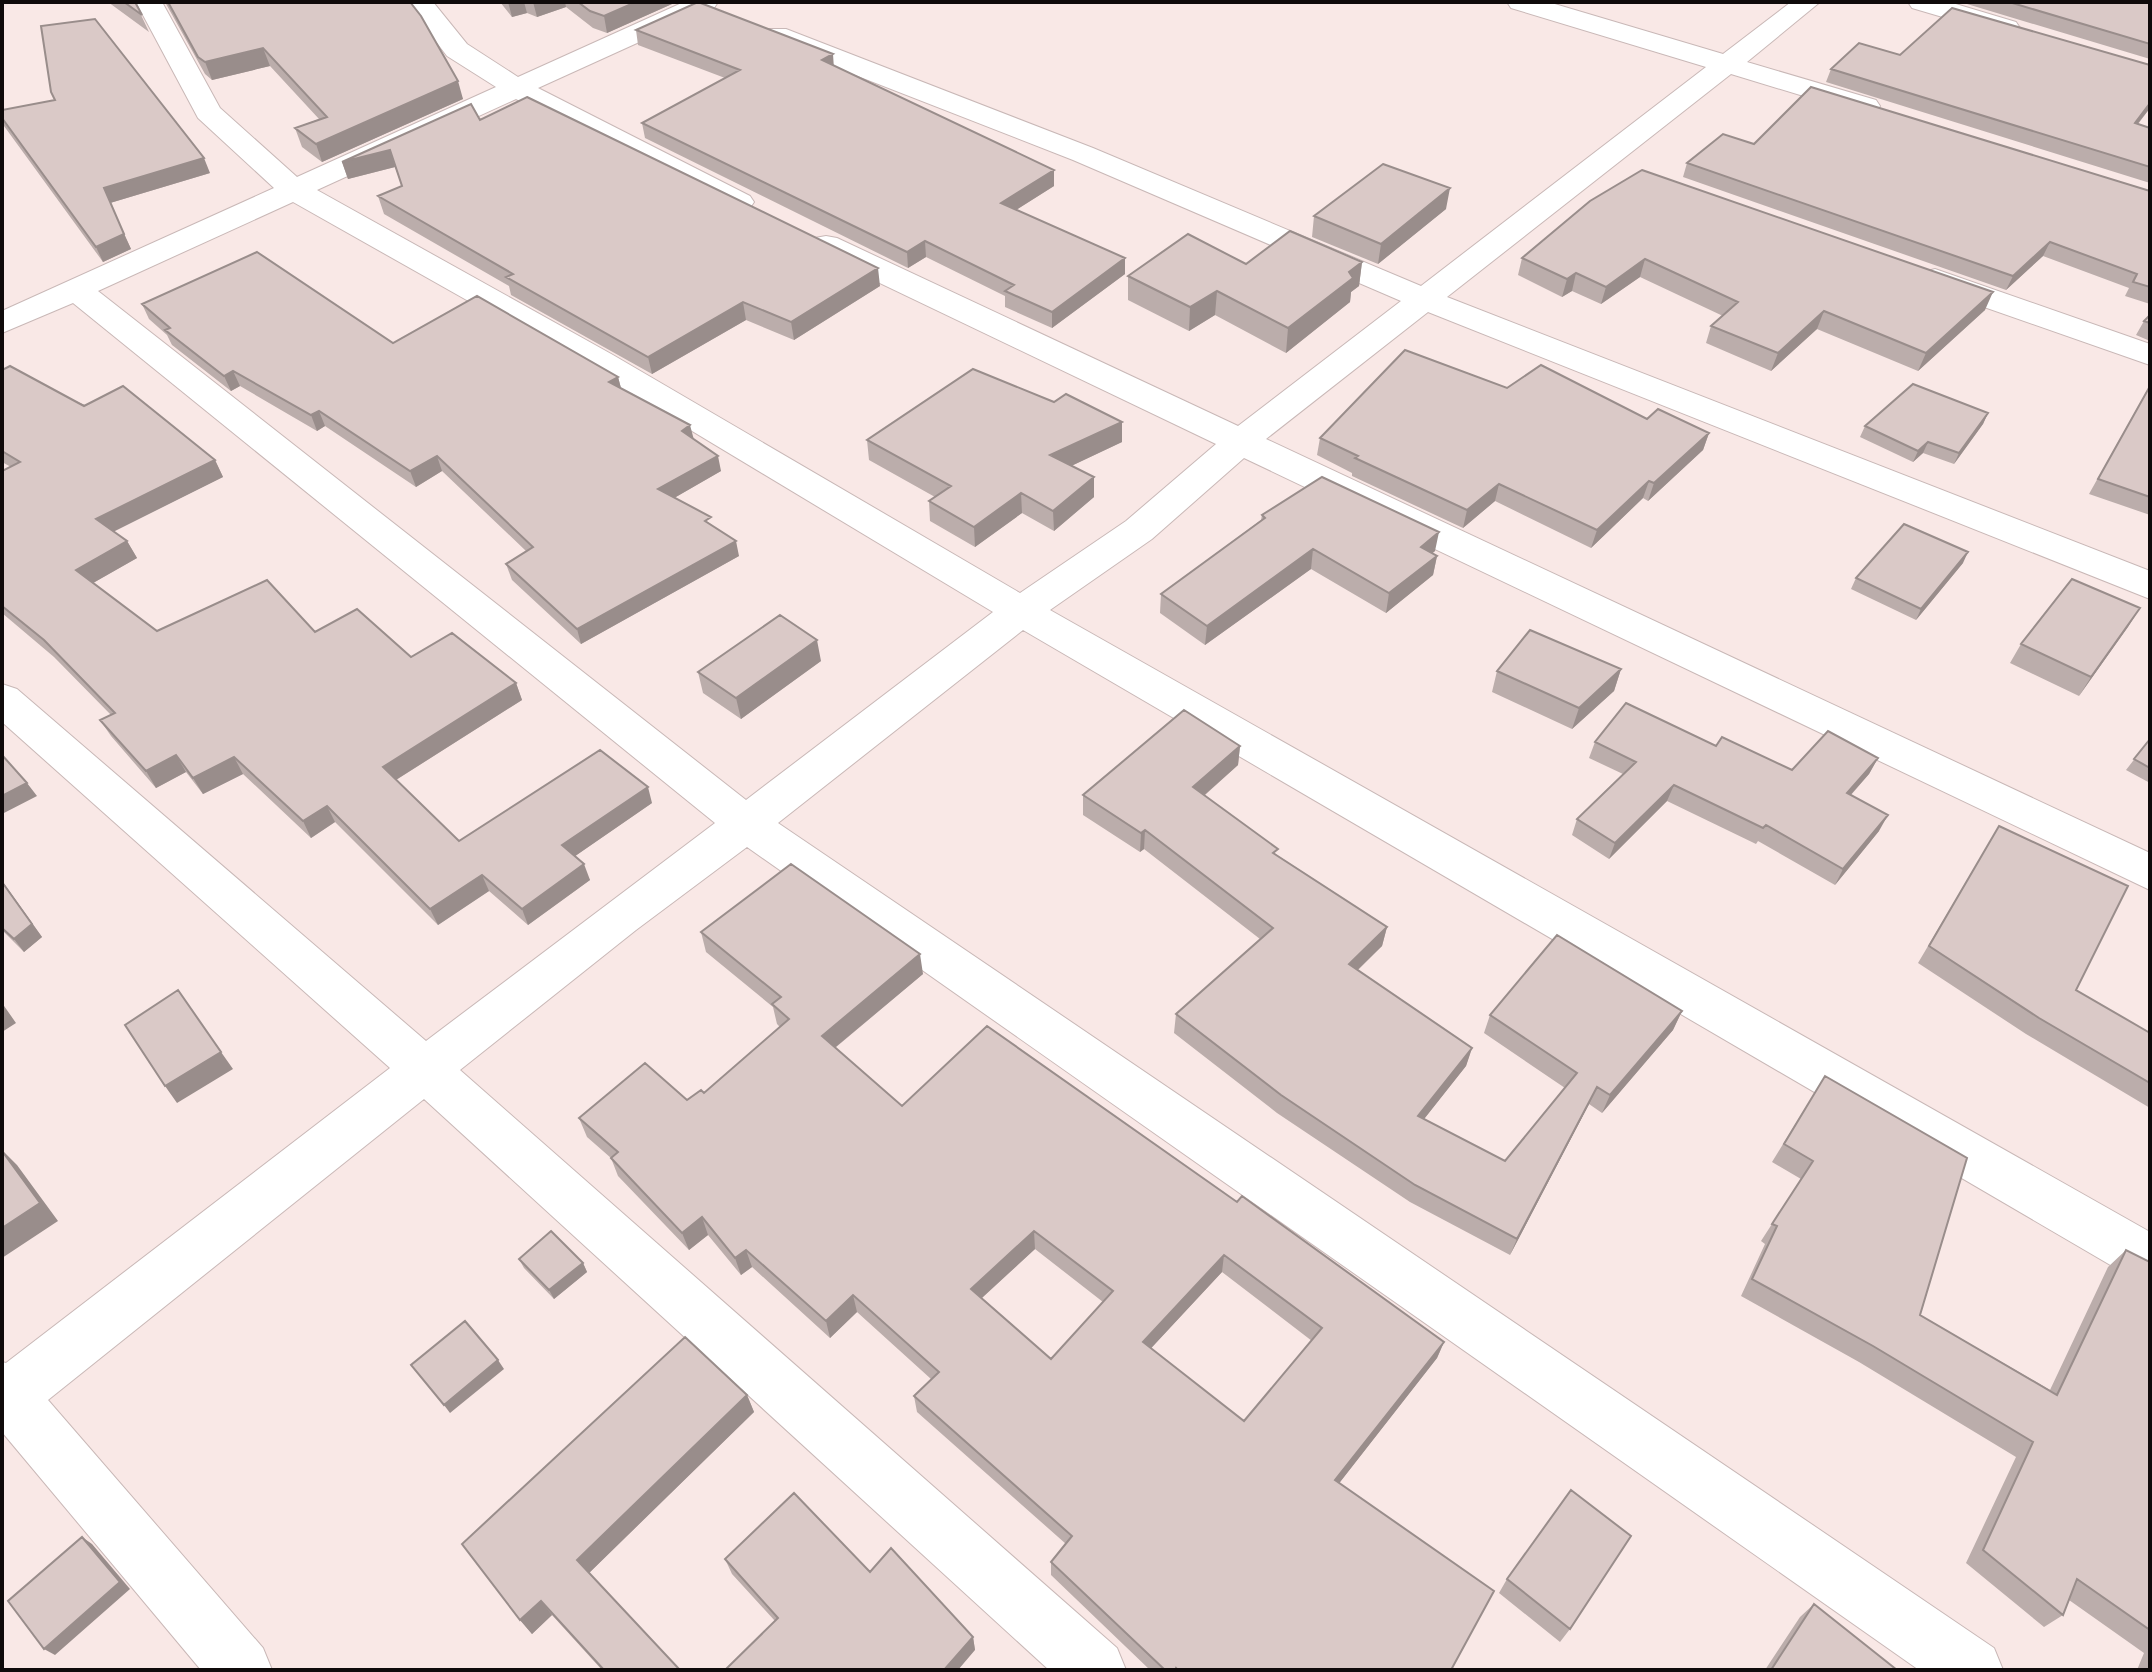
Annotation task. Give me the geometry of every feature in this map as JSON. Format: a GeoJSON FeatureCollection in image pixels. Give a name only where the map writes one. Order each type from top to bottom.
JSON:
{"type":"FeatureCollection","features":[{"type":"Feature","properties":{"kind":"street"},"geometry":{"type":"LineString","coordinates":[[149,2],[208,112],[294,190],[601,362],[1021,611],[2150,1260]]}},
{"type":"Feature","properties":{"kind":"street"},"geometry":{"type":"LineString","coordinates":[[419,2],[457,50],[516,88],[782,223],[2150,873]]}},
{"type":"Feature","properties":{"kind":"street"},"geometry":{"type":"LineString","coordinates":[[1520,2],[1891,114]]}},
{"type":"Feature","properties":{"kind":"street"},"geometry":{"type":"LineString","coordinates":[[241,1670],[4,1395],[427,1071],[620,917],[746,824],[1021,611],[1139,530],[1241,441],[1424,299],[1615,167],[1725,63],[1807,2]]}},
{"type":"Feature","properties":{"kind":"street"},"geometry":{"type":"LineString","coordinates":[[1921,2],[2026,34]]}},
{"type":"Feature","properties":{"kind":"street"},"geometry":{"type":"LineString","coordinates":[[2,323],[516,88],[722,12],[1083,154],[1424,299],[2150,586]]}},
{"type":"Feature","properties":{"kind":"street"},"geometry":{"type":"LineString","coordinates":[[1911,271],[2150,355]]}},
{"type":"Feature","properties":{"kind":"street"},"geometry":{"type":"LineString","coordinates":[[76,289],[746,824],[1972,1670]]}},
{"type":"Feature","properties":{"kind":"street"},"geometry":{"type":"LineString","coordinates":[[2,699],[427,1071],[1095,1670]]}},
{"type":"Feature","properties":{"kind":"building"},"geometry":{"type":"Polygon","coordinates":[[[124,2],[135,2],[142,15],[124,2]]]}},
{"type":"Feature","properties":{"kind":"building"},"geometry":{"type":"Polygon","coordinates":[[[168,2],[410,2],[458,81],[316,144],[295,128],[327,117],[263,48],[205,62],[198,57],[168,2]]]}},
{"type":"Feature","properties":{"kind":"building"},"geometry":{"type":"Polygon","coordinates":[[[578,2],[636,2],[604,16],[578,2]]]}},
{"type":"Feature","properties":{"kind":"building"},"geometry":{"type":"Polygon","coordinates":[[[698,2],[833,54],[822,60],[1054,170],[1001,203],[1125,258],[1052,312],[1005,291],[1014,285],[925,241],[907,252],[642,123],[740,70],[636,30],[698,2]]]}},
{"type":"Feature","properties":{"kind":"building"},"geometry":{"type":"Polygon","coordinates":[[[2009,2],[2150,2],[2150,44],[2009,2]]]}},
{"type":"Feature","properties":{"kind":"building"},"geometry":{"type":"Polygon","coordinates":[[[1952,8],[2150,65],[2150,103],[2135,123],[2150,128],[2150,167],[1831,69],[1859,43],[1900,55],[1952,8]]]}},
{"type":"Feature","properties":{"kind":"building"},"geometry":{"type":"Polygon","coordinates":[[[95,19],[204,158],[104,188],[124,234],[96,247],[2,118],[2,110],[55,100],[51,92],[41,26],[95,19]]]}},
{"type":"Feature","properties":{"kind":"building"},"geometry":{"type":"Polygon","coordinates":[[[1811,87],[2150,191],[2150,287],[2133,282],[2137,274],[2050,242],[2013,276],[1687,163],[1723,134],[1754,144],[1811,87]]]}},
{"type":"Feature","properties":{"kind":"building"},"geometry":{"type":"Polygon","coordinates":[[[527,97],[878,268],[791,322],[743,302],[648,357],[506,277],[513,274],[378,196],[402,186],[390,150],[342,162],[471,104],[480,120],[527,97]]]}},
{"type":"Feature","properties":{"kind":"building"},"geometry":{"type":"Polygon","coordinates":[[[1383,164],[1450,188],[1381,244],[1314,216],[1383,164]]]}},
{"type":"Feature","properties":{"kind":"building"},"geometry":{"type":"Polygon","coordinates":[[[1642,170],[1993,292],[1926,353],[1824,311],[1778,353],[1711,326],[1738,302],[1645,259],[1606,287],[1576,273],[1567,279],[1522,258],[1590,201],[1642,170]]]}},
{"type":"Feature","properties":{"kind":"building"},"geometry":{"type":"Polygon","coordinates":[[[1290,231],[1362,262],[1349,272],[1353,278],[1288,328],[1217,291],[1190,307],[1128,276],[1188,234],[1246,264],[1290,231]]]}},
{"type":"Feature","properties":{"kind":"building"},"geometry":{"type":"Polygon","coordinates":[[[257,252],[393,343],[477,296],[618,377],[609,382],[690,425],[682,431],[718,456],[658,489],[711,517],[705,521],[736,541],[577,629],[506,564],[533,547],[437,456],[410,471],[319,411],[311,415],[233,371],[224,376],[165,330],[170,328],[142,304],[257,252]]]}},
{"type":"Feature","properties":{"kind":"building"},"geometry":{"type":"Polygon","coordinates":[[[1405,350],[1507,388],[1541,365],[1647,419],[1658,409],[1709,433],[1654,483],[1649,481],[1597,530],[1499,484],[1467,510],[1355,458],[1358,456],[1320,438],[1405,350]]]}},
{"type":"Feature","properties":{"kind":"building"},"geometry":{"type":"Polygon","coordinates":[[[10,366],[84,406],[123,386],[215,460],[96,519],[127,541],[76,570],[157,631],[267,580],[315,632],[357,609],[411,657],[452,633],[516,683],[383,767],[459,841],[600,750],[648,787],[562,845],[584,864],[522,909],[482,875],[430,909],[327,806],[303,821],[234,757],[193,778],[176,755],[146,771],[100,720],[115,713],[44,640],[2,606],[2,471],[20,462],[2,451],[2,370],[10,366]]]}},
{"type":"Feature","properties":{"kind":"building"},"geometry":{"type":"Polygon","coordinates":[[[973,369],[1054,402],[1066,394],[1122,422],[1050,455],[1094,477],[1053,511],[1021,493],[974,527],[929,501],[951,486],[867,440],[973,369]]]}},
{"type":"Feature","properties":{"kind":"building"},"geometry":{"type":"Polygon","coordinates":[[[1913,384],[1988,413],[1959,453],[1928,442],[1918,451],[1865,426],[1913,384]]]}},
{"type":"Feature","properties":{"kind":"building"},"geometry":{"type":"Polygon","coordinates":[[[2150,386],[2150,497],[2098,479],[2150,386]]]}},
{"type":"Feature","properties":{"kind":"building"},"geometry":{"type":"Polygon","coordinates":[[[1322,477],[1439,532],[1421,547],[1437,556],[1389,593],[1313,549],[1207,626],[1161,594],[1265,518],[1262,515],[1322,477]]]}},
{"type":"Feature","properties":{"kind":"building"},"geometry":{"type":"Polygon","coordinates":[[[1904,524],[1968,552],[1921,609],[1856,578],[1904,524]]]}},
{"type":"Feature","properties":{"kind":"building"},"geometry":{"type":"Polygon","coordinates":[[[2072,579],[2140,608],[2091,677],[2021,644],[2072,579]]]}},
{"type":"Feature","properties":{"kind":"building"},"geometry":{"type":"Polygon","coordinates":[[[780,615],[817,640],[736,698],[698,672],[780,615]]]}},
{"type":"Feature","properties":{"kind":"building"},"geometry":{"type":"Polygon","coordinates":[[[1530,630],[1621,669],[1579,708],[1497,671],[1530,630]]]}},
{"type":"Feature","properties":{"kind":"building"},"geometry":{"type":"Polygon","coordinates":[[[1626,703],[1716,746],[1722,737],[1792,770],[1828,731],[1878,758],[1847,793],[1888,815],[1843,869],[1766,825],[1763,828],[1674,785],[1615,843],[1577,819],[1636,762],[1595,742],[1626,703]]]}},
{"type":"Feature","properties":{"kind":"building"},"geometry":{"type":"Polygon","coordinates":[[[1184,710],[1240,746],[1193,787],[1278,849],[1273,853],[1387,927],[1349,964],[1472,1048],[1418,1116],[1505,1161],[1577,1073],[1490,1015],[1557,935],[1682,1011],[1610,1095],[1597,1087],[1517,1239],[1415,1185],[1281,1095],[1176,1014],[1273,928],[1145,830],[1141,833],[1083,795],[1184,710]]]}},
{"type":"Feature","properties":{"kind":"building"},"geometry":{"type":"Polygon","coordinates":[[[2150,739],[2150,768],[2134,759],[2150,739]]]}},
{"type":"Feature","properties":{"kind":"building"},"geometry":{"type":"Polygon","coordinates":[[[2,755],[27,783],[2,796],[2,755]]]}},
{"type":"Feature","properties":{"kind":"building"},"geometry":{"type":"Polygon","coordinates":[[[1999,826],[2128,886],[2076,990],[2150,1033],[2150,1083],[2039,1018],[1929,946],[1999,826]]]}},
{"type":"Feature","properties":{"kind":"building"},"geometry":{"type":"Polygon","coordinates":[[[791,864],[920,954],[822,1036],[902,1106],[987,1026],[1237,1202],[1242,1196],[1444,1342],[1335,1480],[1494,1591],[1451,1670],[1165,1670],[1051,1562],[1072,1536],[914,1396],[939,1372],[853,1295],[826,1321],[746,1250],[735,1258],[702,1217],[682,1233],[611,1158],[618,1152],[579,1118],[645,1063],[687,1100],[701,1090],[704,1093],[789,1019],[772,1004],[781,997],[701,932],[791,864]],[[1034,1231],[971,1289],[1051,1359],[1113,1291],[1034,1231]],[[1224,1255],[1143,1342],[1244,1421],[1322,1328],[1224,1255]]]}},
{"type":"Feature","properties":{"kind":"building"},"geometry":{"type":"Polygon","coordinates":[[[2,882],[32,924],[14,939],[2,928],[2,882]]]}},
{"type":"Feature","properties":{"kind":"building"},"geometry":{"type":"Polygon","coordinates":[[[178,990],[221,1052],[165,1086],[125,1025],[178,990]]]}},
{"type":"Feature","properties":{"kind":"building"},"geometry":{"type":"Polygon","coordinates":[[[1825,1076],[1967,1158],[1920,1315],[2057,1395],[2126,1250],[2150,1262],[2150,1630],[2077,1579],[2063,1615],[1983,1550],[2033,1442],[1873,1346],[1752,1279],[1777,1226],[1772,1224],[1813,1161],[1784,1144],[1825,1076]]]}},
{"type":"Feature","properties":{"kind":"building"},"geometry":{"type":"Polygon","coordinates":[[[2,1151],[40,1203],[2,1228],[2,1151]]]}},
{"type":"Feature","properties":{"kind":"building"},"geometry":{"type":"Polygon","coordinates":[[[551,1231],[583,1263],[549,1290],[519,1259],[551,1231]]]}},
{"type":"Feature","properties":{"kind":"building"},"geometry":{"type":"Polygon","coordinates":[[[465,1321],[498,1360],[444,1405],[411,1365],[465,1321]]]}},
{"type":"Feature","properties":{"kind":"building"},"geometry":{"type":"Polygon","coordinates":[[[685,1337],[747,1395],[577,1560],[680,1670],[604,1670],[541,1601],[520,1620],[462,1544],[685,1337]]]}},
{"type":"Feature","properties":{"kind":"building"},"geometry":{"type":"Polygon","coordinates":[[[1571,1490],[1631,1536],[1570,1629],[1507,1579],[1571,1490]]]}},
{"type":"Feature","properties":{"kind":"building"},"geometry":{"type":"Polygon","coordinates":[[[794,1493],[870,1572],[891,1548],[973,1637],[944,1670],[725,1670],[778,1618],[725,1559],[794,1493]]]}},
{"type":"Feature","properties":{"kind":"building"},"geometry":{"type":"Polygon","coordinates":[[[82,1537],[120,1582],[44,1649],[8,1601],[82,1537]]]}},
{"type":"Feature","properties":{"kind":"building"},"geometry":{"type":"Polygon","coordinates":[[[1814,1604],[1897,1670],[1771,1670],[1814,1604]]]}}]}
